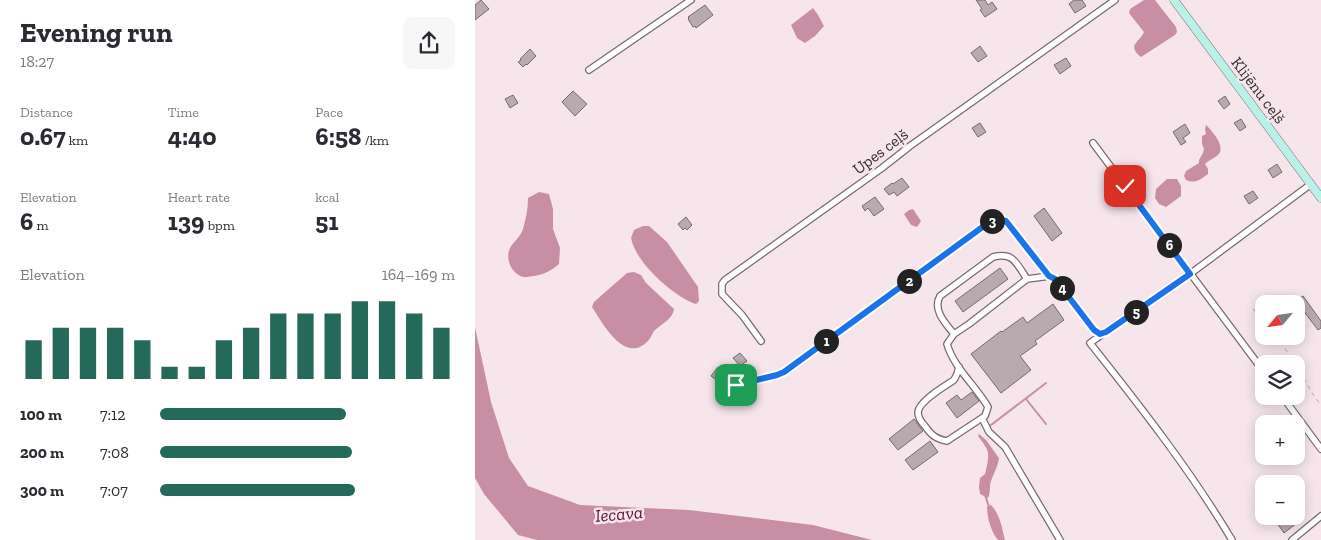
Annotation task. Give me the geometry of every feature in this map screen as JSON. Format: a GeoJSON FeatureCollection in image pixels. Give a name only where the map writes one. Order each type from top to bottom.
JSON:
{"type":"FeatureCollection","features":[{"type":"Feature","properties":{"kind":"street"},"geometry":{"type":"LineString","coordinates":[[589,70],[691,0]]}},
{"type":"Feature","properties":{"kind":"street","name":"Upes ceļš"},"geometry":{"type":"LineString","coordinates":[[761,341],[742,315],[722,294],[722,284],[725,280],[1115,0]]}},
{"type":"Feature","properties":{"kind":"street","name":"Klijēnu ceļš"},"geometry":{"type":"LineString","coordinates":[[1174,0],[1321,198]]}},
{"type":"Feature","properties":{"kind":"street"},"geometry":{"type":"LineString","coordinates":[[1093,143],[1255,360]]}},
{"type":"Feature","properties":{"kind":"street"},"geometry":{"type":"LineString","coordinates":[[1232,540],[1219,518],[1145,413],[1090,343],[1190,274],[1311,184]]}},
{"type":"Feature","properties":{"kind":"street"},"geometry":{"type":"LineString","coordinates":[[954,334],[940,315],[938,300],[940,296],[993,257],[1003,254],[1011,257],[1027,279]]}},
{"type":"Feature","properties":{"kind":"street"},"geometry":{"type":"LineString","coordinates":[[959,367],[953,380],[921,405],[918,412],[920,421],[937,440],[947,441],[985,416],[988,407],[959,367],[950,353],[947,344],[954,334],[1027,279],[1049,276],[1055,279],[1094,330],[1100,334],[1106,332]]}},
{"type":"Feature","properties":{"kind":"street"},"geometry":{"type":"LineString","coordinates":[[1289,405],[1321,449]]}},
{"type":"Feature","properties":{"kind":"street"},"geometry":{"type":"LineString","coordinates":[[982,418],[989,432],[1005,446],[1060,540]]}},
{"type":"Feature","properties":{"kind":"street"},"geometry":{"type":"LineString","coordinates":[[1292,540],[1321,516]]}},
{"type":"Feature","properties":{"kind":"lane"},"geometry":{"type":"LineString","coordinates":[[736,385],[784,372],[988,223],[997,219],[1006,221],[1049,276]]}},
{"type":"Feature","properties":{"kind":"path"},"geometry":{"type":"LineString","coordinates":[[1282,345],[1290,355]]}},
{"type":"Feature","properties":{"kind":"path"},"geometry":{"type":"LineString","coordinates":[[1305,380],[1321,405]]}},
{"type":"Feature","properties":{"kind":"water"},"geometry":{"type":"Polygon","coordinates":[[[1144,0],[1155,0],[1176,27],[1177,32],[1141,57],[1134,46],[1144,32],[1129,13],[1130,9],[1144,0]]]}},
{"type":"Feature","properties":{"kind":"water"},"geometry":{"type":"Polygon","coordinates":[[[813,8],[824,26],[805,43],[797,38],[791,25],[813,8]]]}},
{"type":"Feature","properties":{"kind":"water"},"geometry":{"type":"Polygon","coordinates":[[[1206,125],[1217,138],[1220,150],[1219,154],[1205,164],[1208,174],[1192,182],[1186,180],[1184,176],[1186,171],[1199,163],[1204,149],[1202,136],[1206,134],[1206,125]]]}},
{"type":"Feature","properties":{"kind":"water"},"geometry":{"type":"Polygon","coordinates":[[[1167,179],[1177,179],[1181,186],[1181,196],[1166,207],[1159,204],[1155,198],[1156,189],[1167,179]]]}},
{"type":"Feature","properties":{"kind":"water"},"geometry":{"type":"Polygon","coordinates":[[[539,192],[549,194],[553,209],[553,229],[560,248],[559,264],[545,273],[522,277],[511,267],[508,253],[523,229],[527,214],[528,198],[539,192]]]}},
{"type":"Feature","properties":{"kind":"water"},"geometry":{"type":"Polygon","coordinates":[[[913,209],[921,221],[917,227],[911,225],[904,214],[913,209]]]}},
{"type":"Feature","properties":{"kind":"water"},"geometry":{"type":"Polygon","coordinates":[[[643,226],[649,226],[667,242],[698,287],[699,301],[696,304],[679,296],[670,289],[639,257],[631,238],[634,230],[643,226]]]}},
{"type":"Feature","properties":{"kind":"water"},"geometry":{"type":"Polygon","coordinates":[[[634,272],[641,275],[646,283],[674,309],[671,316],[654,331],[648,341],[639,347],[631,348],[623,345],[608,332],[592,307],[594,302],[627,273],[634,272]]]}},
{"type":"Feature","properties":{"kind":"water","name":"Iecava"},"geometry":{"type":"Polygon","coordinates":[[[475,327],[491,402],[509,458],[528,486],[580,505],[689,510],[813,525],[872,540],[537,540],[518,535],[484,494],[475,478],[475,327]]]}},
{"type":"Feature","properties":{"kind":"water"},"geometry":{"type":"Polygon","coordinates":[[[979,434],[986,440],[999,458],[991,481],[988,498],[980,494],[979,487],[980,478],[985,474],[988,456],[987,449],[978,436],[979,434]]]}},
{"type":"Feature","properties":{"kind":"water"},"geometry":{"type":"Polygon","coordinates":[[[991,505],[999,517],[1005,540],[998,540],[991,529],[987,507],[991,505]]]}},
{"type":"Feature","properties":{"kind":"building"},"geometry":{"type":"Polygon","coordinates":[[[481,0],[489,9],[475,20],[475,5],[481,0]]]}},
{"type":"Feature","properties":{"kind":"building"},"geometry":{"type":"Polygon","coordinates":[[[976,0],[985,0],[988,5],[992,2],[997,9],[985,17],[976,0]]]}},
{"type":"Feature","properties":{"kind":"building"},"geometry":{"type":"Polygon","coordinates":[[[1074,0],[1082,0],[1086,6],[1075,13],[1069,4],[1074,0]]]}},
{"type":"Feature","properties":{"kind":"building"},"geometry":{"type":"Polygon","coordinates":[[[705,5],[713,15],[696,28],[695,26],[693,27],[688,17],[705,5]]]}},
{"type":"Feature","properties":{"kind":"building"},"geometry":{"type":"Polygon","coordinates":[[[980,46],[987,56],[978,62],[971,53],[980,46]]]}},
{"type":"Feature","properties":{"kind":"building"},"geometry":{"type":"Polygon","coordinates":[[[530,49],[536,56],[523,67],[518,62],[530,49]]]}},
{"type":"Feature","properties":{"kind":"building"},"geometry":{"type":"Polygon","coordinates":[[[1066,58],[1071,66],[1060,74],[1054,65],[1066,58]]]}},
{"type":"Feature","properties":{"kind":"building"},"geometry":{"type":"Polygon","coordinates":[[[573,91],[587,104],[575,116],[562,102],[573,91]]]}},
{"type":"Feature","properties":{"kind":"building"},"geometry":{"type":"Polygon","coordinates":[[[513,95],[518,103],[510,108],[505,99],[513,95]]]}},
{"type":"Feature","properties":{"kind":"building"},"geometry":{"type":"Polygon","coordinates":[[[1225,96],[1230,104],[1224,109],[1218,101],[1225,96]]]}},
{"type":"Feature","properties":{"kind":"building"},"geometry":{"type":"Polygon","coordinates":[[[1241,119],[1246,127],[1240,131],[1234,123],[1241,119]]]}},
{"type":"Feature","properties":{"kind":"building"},"geometry":{"type":"Polygon","coordinates":[[[980,123],[986,132],[978,137],[972,128],[980,123]]]}},
{"type":"Feature","properties":{"kind":"building"},"geometry":{"type":"Polygon","coordinates":[[[1185,124],[1190,133],[1183,138],[1186,142],[1181,145],[1173,132],[1185,124]]]}},
{"type":"Feature","properties":{"kind":"building"},"geometry":{"type":"Polygon","coordinates":[[[1277,164],[1282,172],[1273,178],[1268,170],[1277,164]]]}},
{"type":"Feature","properties":{"kind":"building"},"geometry":{"type":"Polygon","coordinates":[[[902,178],[909,187],[897,196],[894,192],[889,195],[884,189],[902,178]]]}},
{"type":"Feature","properties":{"kind":"building"},"geometry":{"type":"Polygon","coordinates":[[[1253,191],[1258,198],[1249,204],[1244,196],[1253,191]]]}},
{"type":"Feature","properties":{"kind":"building"},"geometry":{"type":"Polygon","coordinates":[[[875,197],[884,209],[874,216],[868,208],[865,211],[862,206],[875,197]]]}},
{"type":"Feature","properties":{"kind":"building"},"geometry":{"type":"Polygon","coordinates":[[[1044,208],[1062,233],[1052,241],[1034,216],[1044,208]]]}},
{"type":"Feature","properties":{"kind":"building"},"geometry":{"type":"Polygon","coordinates":[[[686,217],[692,225],[687,230],[685,228],[683,230],[678,224],[686,217]]]}},
{"type":"Feature","properties":{"kind":"building"},"geometry":{"type":"Polygon","coordinates":[[[1000,268],[1008,279],[963,312],[955,301],[1000,268]]]}},
{"type":"Feature","properties":{"kind":"building"},"geometry":{"type":"Polygon","coordinates":[[[1305,299],[1321,321],[1321,328],[1318,330],[1305,313],[1305,299]]]}},
{"type":"Feature","properties":{"kind":"building"},"geometry":{"type":"Polygon","coordinates":[[[1053,304],[1064,320],[1035,341],[1037,344],[1020,356],[1031,370],[1001,393],[971,354],[1023,317],[1027,323],[1053,304]]]}},
{"type":"Feature","properties":{"kind":"building"},"geometry":{"type":"Polygon","coordinates":[[[740,353],[747,361],[740,366],[733,358],[740,353]]]}},
{"type":"Feature","properties":{"kind":"building"},"geometry":{"type":"Polygon","coordinates":[[[718,367],[725,372],[718,381],[711,376],[718,367]]]}},
{"type":"Feature","properties":{"kind":"building"},"geometry":{"type":"Polygon","coordinates":[[[972,392],[979,401],[957,418],[946,403],[957,395],[961,400],[972,392]]]}},
{"type":"Feature","properties":{"kind":"building"},"geometry":{"type":"Polygon","coordinates":[[[914,419],[923,431],[898,450],[889,439],[914,419]]]}},
{"type":"Feature","properties":{"kind":"building"},"geometry":{"type":"Polygon","coordinates":[[[930,441],[938,452],[913,470],[905,460],[930,441]]]}},
{"type":"Feature","properties":{"kind":"building"},"geometry":{"type":"Polygon","coordinates":[[[1278,525],[1294,525],[1284,533],[1278,525]]]}},
{"type":"Feature","properties":{"kind":"waterway"},"geometry":{"type":"LineString","coordinates":[[991,425],[1046,383]]}},
{"type":"Feature","properties":{"kind":"waterway"},"geometry":{"type":"LineString","coordinates":[[1026,399],[1046,424]]}},
{"type":"Feature","properties":{"kind":"waterway"},"geometry":{"type":"LineString","coordinates":[[985,495],[989,507]]}},
{"type":"Feature","properties":{"kind":"route"},"geometry":{"type":"LineString","coordinates":[[736,385],[784,372],[988,223],[997,219],[1006,221],[1049,276],[1055,279],[1094,330],[1100,334],[1106,332],[1190,274],[1125,186]]}}]}
